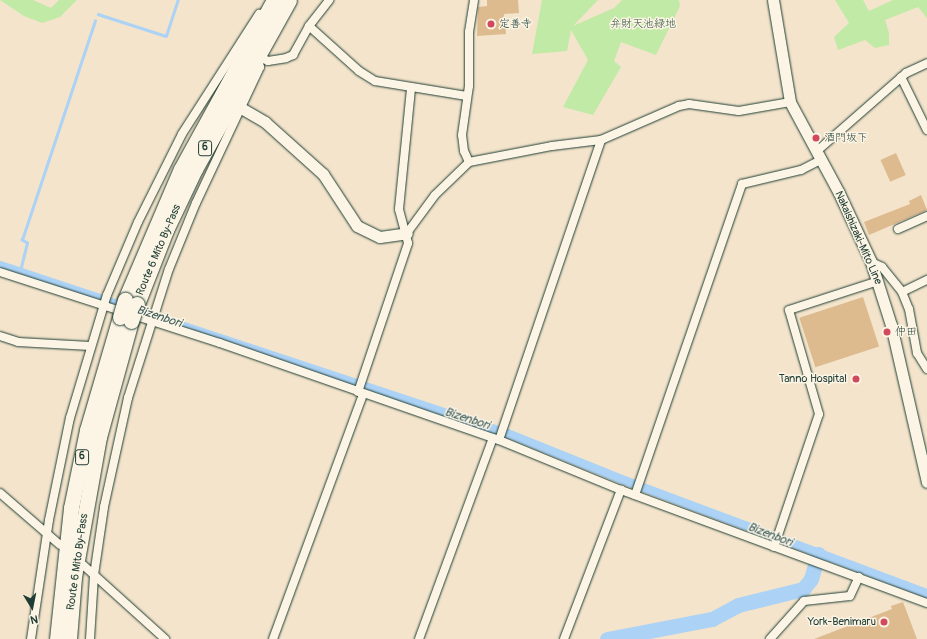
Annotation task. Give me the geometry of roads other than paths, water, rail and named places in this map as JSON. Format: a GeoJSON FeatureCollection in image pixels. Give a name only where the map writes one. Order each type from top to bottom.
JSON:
{"type":"FeatureCollection","features":[{"type":"Feature","properties":{"kind":"highway","name":"Route 6 Mito By-Pass"},"geometry":{"type":"LineString","coordinates":[[57,639],[59,600],[72,508],[83,448],[125,319],[181,169],[274,0]]}},
{"type":"Feature","properties":{"kind":"highway","name":"Route 6 Mito By-Pass"},"geometry":{"type":"LineString","coordinates":[[131,302],[195,169],[289,0]]}},
{"type":"Feature","properties":{"kind":"highway","name":"Route 6 Mito By-Pass"},"geometry":{"type":"LineString","coordinates":[[69,639],[78,570],[99,437],[125,319]]}},
{"type":"Feature","properties":{"kind":"highway"},"geometry":{"type":"LineString","coordinates":[[73,639],[78,570]]}},
{"type":"Feature","properties":{"kind":"highway"},"geometry":{"type":"LineString","coordinates":[[48,639],[59,600]]}},
{"type":"Feature","properties":{"kind":"main road","name":"Nakaishizaki-Mito Line"},"geometry":{"type":"LineString","coordinates":[[773,0],[790,102],[819,156],[871,262],[878,281],[898,353],[927,482]]}},
{"type":"Feature","properties":{"kind":"main road"},"geometry":{"type":"LineString","coordinates":[[241,108],[265,122],[323,174],[357,226],[380,237],[407,233]]}},
{"type":"Feature","properties":{"kind":"street"},"geometry":{"type":"LineString","coordinates":[[31,639],[47,534],[70,418],[90,346],[105,302],[141,214],[182,134],[243,37],[270,0]]}},
{"type":"Feature","properties":{"kind":"street"},"geometry":{"type":"LineString","coordinates":[[257,56],[268,61],[286,58],[293,55],[309,26],[329,0]]}},
{"type":"Feature","properties":{"kind":"street"},"geometry":{"type":"LineString","coordinates":[[469,162],[462,142],[471,55],[469,32],[474,0]]}},
{"type":"Feature","properties":{"kind":"street"},"geometry":{"type":"LineString","coordinates":[[309,26],[365,76],[375,82],[467,96]]}},
{"type":"Feature","properties":{"kind":"street"},"geometry":{"type":"LineString","coordinates":[[90,639],[94,574],[111,470],[128,398],[152,317],[184,230],[260,68],[257,56]]}},
{"type":"Feature","properties":{"kind":"street"},"geometry":{"type":"LineString","coordinates":[[636,494],[742,184],[793,172],[819,156],[901,77],[927,63]]}},
{"type":"Feature","properties":{"kind":"street"},"geometry":{"type":"LineString","coordinates":[[901,77],[927,130]]}},
{"type":"Feature","properties":{"kind":"street"},"geometry":{"type":"LineString","coordinates":[[273,639],[361,389],[408,243],[407,233],[399,209],[411,88]]}},
{"type":"Feature","properties":{"kind":"street"},"geometry":{"type":"LineString","coordinates":[[407,233],[435,196],[469,162],[552,146],[601,140],[679,106],[689,104],[739,111],[790,102]]}},
{"type":"Feature","properties":{"kind":"street"},"geometry":{"type":"LineString","coordinates":[[419,639],[497,438],[503,427],[601,140]]}},
{"type":"Feature","properties":{"kind":"street"},"geometry":{"type":"LineString","coordinates":[[898,229],[927,216]]}},
{"type":"Feature","properties":{"kind":"street"},"geometry":{"type":"LineString","coordinates":[[871,262],[882,266],[902,292],[909,309],[917,353],[926,366]]}},
{"type":"Feature","properties":{"kind":"street"},"geometry":{"type":"LineString","coordinates":[[0,272],[152,317],[220,343],[361,389],[497,438],[621,490],[776,542],[811,561],[859,577],[927,603]]}},
{"type":"Feature","properties":{"kind":"street"},"geometry":{"type":"LineString","coordinates":[[902,292],[927,280]]}},
{"type":"Feature","properties":{"kind":"street"},"geometry":{"type":"LineString","coordinates":[[776,542],[819,414],[789,310],[878,281]]}},
{"type":"Feature","properties":{"kind":"street"},"geometry":{"type":"LineString","coordinates":[[0,336],[18,342],[90,346]]}},
{"type":"Feature","properties":{"kind":"street"},"geometry":{"type":"LineString","coordinates":[[564,639],[621,490]]}},
{"type":"Feature","properties":{"kind":"street"},"geometry":{"type":"LineString","coordinates":[[0,493],[60,545]]}},
{"type":"Feature","properties":{"kind":"street"},"geometry":{"type":"LineString","coordinates":[[78,570],[94,574],[165,639]]}},
{"type":"Feature","properties":{"kind":"street"},"geometry":{"type":"LineString","coordinates":[[770,639],[801,603],[850,596],[859,577]]}},
{"type":"Feature","properties":{"kind":"waterway"},"geometry":{"type":"LineString","coordinates":[[98,14],[166,36],[178,0]]}},
{"type":"Feature","properties":{"kind":"waterway"},"geometry":{"type":"LineString","coordinates":[[20,271],[27,243],[22,240],[95,21]]}},
{"type":"Feature","properties":{"kind":"waterway","name":"Bizenbori"},"geometry":{"type":"LineString","coordinates":[[0,265],[507,433],[624,480],[927,593]]}},
{"type":"Feature","properties":{"kind":"waterway"},"geometry":{"type":"LineString","coordinates":[[607,639],[712,619],[738,605],[803,589],[811,579],[818,554]]}},
{"type":"Feature","properties":{"kind":"place","name":"定善寺"},"geometry":{"type":"Point","coordinates":[491,24]}},
{"type":"Feature","properties":{"kind":"place","name":"酒門坂下"},"geometry":{"type":"Point","coordinates":[816,138]}},
{"type":"Feature","properties":{"kind":"place","name":"仲田"},"geometry":{"type":"Point","coordinates":[887,332]}},
{"type":"Feature","properties":{"kind":"place","name":"Tanno Hospital"},"geometry":{"type":"Point","coordinates":[856,379]}},
{"type":"Feature","properties":{"kind":"place","name":"York-Benimaru"},"geometry":{"type":"Point","coordinates":[884,622]}},
{"type":"Feature","properties":{"kind":"park label","name":"弁財天池緑地"},"geometry":{"type":"Point","coordinates":[643,24]}}]}
